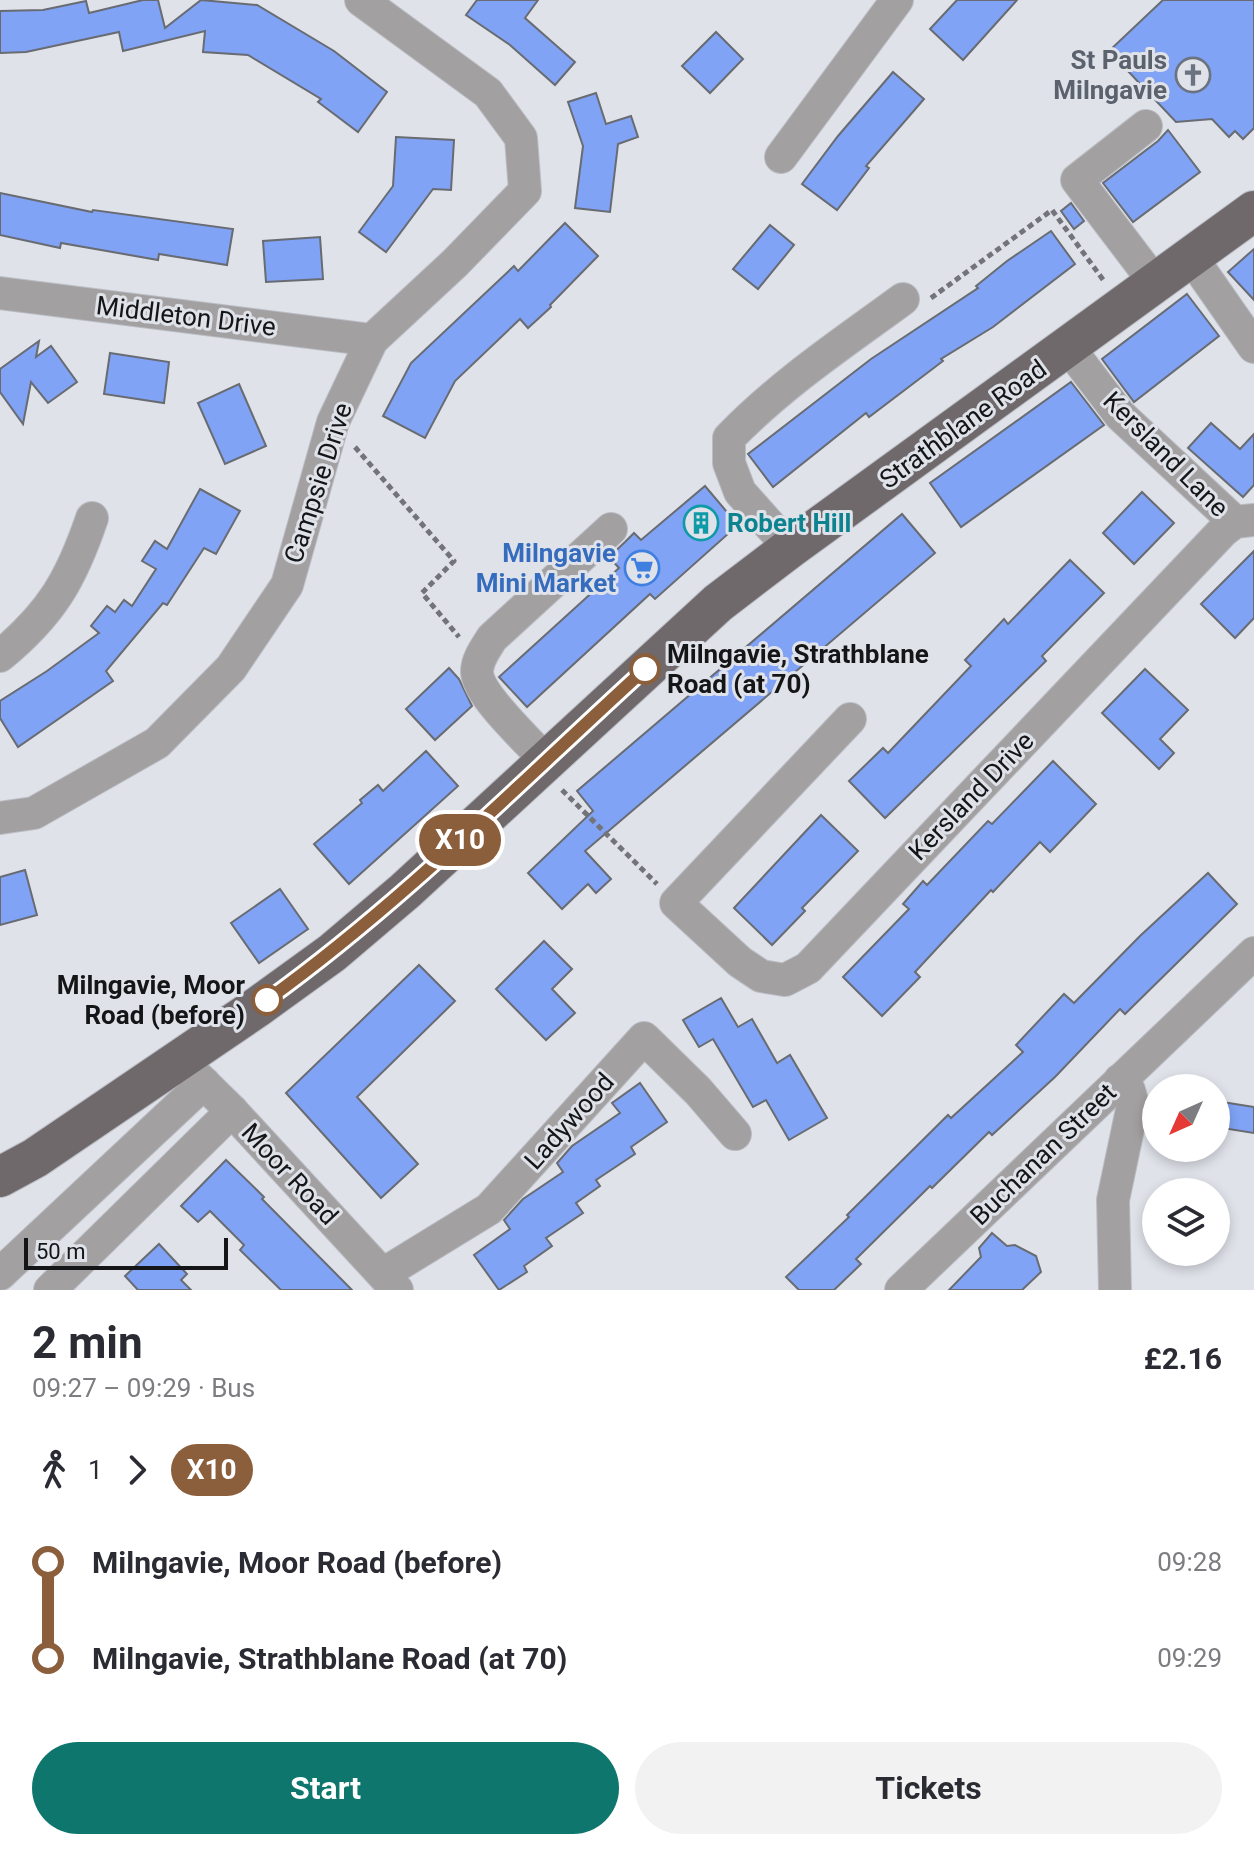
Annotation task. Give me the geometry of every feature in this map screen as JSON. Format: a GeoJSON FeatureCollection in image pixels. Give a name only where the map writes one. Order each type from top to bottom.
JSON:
{"type":"FeatureCollection","features":[{"type":"Feature","properties":{"kind":"main road","name":"Strathblane Road"},"geometry":{"type":"LineString","coordinates":[[0,1177],[192,1072],[405,891],[718,603],[1254,211]]}},
{"type":"Feature","properties":{"kind":"street","name":"Campsie Drive"},"geometry":{"type":"LineString","coordinates":[[0,818],[34,813],[157,743],[231,668],[287,585],[333,422],[372,340],[455,263],[525,191],[521,138],[488,93],[361,0]]}},
{"type":"Feature","properties":{"kind":"street"},"geometry":{"type":"LineString","coordinates":[[781,157],[897,0]]}},
{"type":"Feature","properties":{"kind":"street"},"geometry":{"type":"LineString","coordinates":[[1146,126],[1077,180],[1156,284]]}},
{"type":"Feature","properties":{"kind":"street"},"geometry":{"type":"LineString","coordinates":[[1192,258],[1254,347]]}},
{"type":"Feature","properties":{"kind":"street","name":"Middleton Drive"},"geometry":{"type":"LineString","coordinates":[[0,293],[372,340]]}},
{"type":"Feature","properties":{"kind":"street"},"geometry":{"type":"LineString","coordinates":[[790,548],[740,492],[729,463],[729,438],[756,409],[903,299]]}},
{"type":"Feature","properties":{"kind":"street","name":"Kersland Lane"},"geometry":{"type":"LineString","coordinates":[[1069,348],[1120,415],[1244,521]]}},
{"type":"Feature","properties":{"kind":"street"},"geometry":{"type":"LineString","coordinates":[[0,656],[25,634],[60,593],[72,572],[92,518]]}},
{"type":"Feature","properties":{"kind":"street","name":"Kersland Drive"},"geometry":{"type":"LineString","coordinates":[[676,903],[740,962],[761,976],[785,980],[808,968],[1223,531],[1244,521]]}},
{"type":"Feature","properties":{"kind":"street"},"geometry":{"type":"LineString","coordinates":[[542,764],[486,693],[477,674],[479,660],[492,638],[611,529]]}},
{"type":"Feature","properties":{"kind":"street"},"geometry":{"type":"LineString","coordinates":[[676,903],[850,719]]}},
{"type":"Feature","properties":{"kind":"street","name":"Buchanan Street"},"geometry":{"type":"LineString","coordinates":[[901,1290],[1254,953]]}},
{"type":"Feature","properties":{"kind":"street","name":"Ladywood"},"geometry":{"type":"LineString","coordinates":[[390,1282],[489,1209],[644,1038],[698,1091],[735,1134]]}},
{"type":"Feature","properties":{"kind":"street"},"geometry":{"type":"LineString","coordinates":[[0,1274],[192,1072]]}},
{"type":"Feature","properties":{"kind":"street","name":"Moor Road"},"geometry":{"type":"LineString","coordinates":[[192,1072],[390,1282]]}},
{"type":"Feature","properties":{"kind":"street"},"geometry":{"type":"LineString","coordinates":[[1115,1290],[1113,1200],[1133,1105],[1129,1090],[1120,1080]]}},
{"type":"Feature","properties":{"kind":"street"},"geometry":{"type":"LineString","coordinates":[[50,1290],[232,1111]]}},
{"type":"Feature","properties":{"kind":"path"},"geometry":{"type":"LineString","coordinates":[[903,299],[923,304],[1052,210],[1124,308]]}},
{"type":"Feature","properties":{"kind":"path"},"geometry":{"type":"LineString","coordinates":[[352,445],[454,561],[422,593],[479,660]]}},
{"type":"Feature","properties":{"kind":"path"},"geometry":{"type":"LineString","coordinates":[[542,764],[676,903]]}},
{"type":"Feature","properties":{"kind":"building"},"geometry":{"type":"Polygon","coordinates":[[[143,0],[158,0],[165,28],[201,0],[257,5],[334,51],[387,92],[358,132],[318,102],[321,99],[248,55],[203,52],[205,31],[123,51],[119,32],[26,52],[0,53],[0,11],[43,10],[86,1],[89,13],[143,0]]]}},
{"type":"Feature","properties":{"kind":"building"},"geometry":{"type":"Polygon","coordinates":[[[477,0],[538,0],[525,18],[575,62],[555,85],[510,45],[466,15],[477,0]]]}},
{"type":"Feature","properties":{"kind":"building"},"geometry":{"type":"Polygon","coordinates":[[[957,0],[1017,0],[963,60],[930,29],[957,0]]]}},
{"type":"Feature","properties":{"kind":"building","name":"St Pauls Milngavie"},"geometry":{"type":"Polygon","coordinates":[[[1163,0],[1254,0],[1254,128],[1243,139],[1235,131],[1229,137],[1212,119],[1176,122],[1109,51],[1163,0]]]}},
{"type":"Feature","properties":{"kind":"building"},"geometry":{"type":"Polygon","coordinates":[[[716,32],[743,59],[710,93],[682,66],[716,32]]]}},
{"type":"Feature","properties":{"kind":"building"},"geometry":{"type":"Polygon","coordinates":[[[893,72],[924,99],[866,166],[869,168],[837,210],[802,184],[893,72]]]}},
{"type":"Feature","properties":{"kind":"building"},"geometry":{"type":"Polygon","coordinates":[[[596,93],[606,124],[631,116],[638,137],[618,144],[610,212],[575,208],[583,146],[568,102],[596,93]]]}},
{"type":"Feature","properties":{"kind":"building"},"geometry":{"type":"Polygon","coordinates":[[[1168,130],[1200,172],[1133,222],[1103,183],[1168,130]]]}},
{"type":"Feature","properties":{"kind":"building"},"geometry":{"type":"Polygon","coordinates":[[[396,137],[454,140],[451,190],[433,189],[386,252],[359,232],[393,186],[396,137]]]}},
{"type":"Feature","properties":{"kind":"building"},"geometry":{"type":"Polygon","coordinates":[[[0,193],[92,212],[233,229],[227,265],[159,254],[158,260],[61,243],[60,248],[0,235],[0,193]]]}},
{"type":"Feature","properties":{"kind":"building"},"geometry":{"type":"Polygon","coordinates":[[[1071,203],[1084,221],[1074,229],[1061,211],[1071,203]]]}},
{"type":"Feature","properties":{"kind":"building"},"geometry":{"type":"Polygon","coordinates":[[[565,223],[598,256],[551,307],[528,328],[520,319],[455,381],[425,438],[383,416],[411,363],[514,266],[518,271],[565,223]]]}},
{"type":"Feature","properties":{"kind":"building"},"geometry":{"type":"Polygon","coordinates":[[[770,225],[794,245],[758,289],[733,269],[770,225]]]}},
{"type":"Feature","properties":{"kind":"building"},"geometry":{"type":"Polygon","coordinates":[[[1051,231],[1075,264],[993,327],[941,359],[943,361],[869,417],[866,413],[773,487],[748,454],[871,359],[978,288],[976,286],[1007,261],[1051,231]]]}},
{"type":"Feature","properties":{"kind":"building"},"geometry":{"type":"Polygon","coordinates":[[[320,237],[323,279],[266,282],[263,241],[320,237]]]}},
{"type":"Feature","properties":{"kind":"building"},"geometry":{"type":"Polygon","coordinates":[[[1254,249],[1254,300],[1228,272],[1254,249]]]}},
{"type":"Feature","properties":{"kind":"building"},"geometry":{"type":"Polygon","coordinates":[[[1187,294],[1219,336],[1134,402],[1102,359],[1187,294]]]}},
{"type":"Feature","properties":{"kind":"building"},"geometry":{"type":"Polygon","coordinates":[[[39,341],[36,357],[51,346],[77,382],[48,403],[31,382],[23,424],[0,392],[0,369],[39,341]]]}},
{"type":"Feature","properties":{"kind":"building"},"geometry":{"type":"Polygon","coordinates":[[[110,353],[169,362],[164,403],[104,394],[110,353]]]}},
{"type":"Feature","properties":{"kind":"building"},"geometry":{"type":"Polygon","coordinates":[[[1071,382],[1104,425],[961,527],[930,483],[1071,382]]]}},
{"type":"Feature","properties":{"kind":"building"},"geometry":{"type":"Polygon","coordinates":[[[239,384],[266,446],[225,464],[198,403],[239,384]]]}},
{"type":"Feature","properties":{"kind":"building"},"geometry":{"type":"Polygon","coordinates":[[[1211,423],[1240,449],[1254,434],[1254,485],[1243,497],[1188,448],[1211,423]]]}},
{"type":"Feature","properties":{"kind":"building"},"geometry":{"type":"Polygon","coordinates":[[[705,486],[738,525],[655,599],[650,594],[527,707],[499,677],[619,568],[609,557],[634,533],[641,540],[705,486]]]}},
{"type":"Feature","properties":{"kind":"building"},"geometry":{"type":"Polygon","coordinates":[[[200,489],[240,511],[216,554],[204,548],[167,605],[163,603],[106,671],[113,681],[18,747],[0,718],[0,701],[99,633],[91,626],[107,606],[115,612],[124,600],[132,606],[156,569],[142,561],[155,541],[167,549],[200,489]]]}},
{"type":"Feature","properties":{"kind":"building"},"geometry":{"type":"Polygon","coordinates":[[[1142,492],[1174,523],[1134,564],[1103,533],[1142,492]]]}},
{"type":"Feature","properties":{"kind":"building"},"geometry":{"type":"Polygon","coordinates":[[[902,514],[935,553],[585,851],[611,879],[596,893],[588,884],[562,909],[528,873],[593,811],[577,791],[902,514]]]}},
{"type":"Feature","properties":{"kind":"building"},"geometry":{"type":"Polygon","coordinates":[[[1254,551],[1254,618],[1235,638],[1201,604],[1254,551]]]}},
{"type":"Feature","properties":{"kind":"building"},"geometry":{"type":"Polygon","coordinates":[[[1070,560],[1104,593],[1042,656],[1046,661],[885,818],[849,781],[883,748],[888,753],[971,666],[965,660],[1004,619],[1008,624],[1070,560]]]}},
{"type":"Feature","properties":{"kind":"building"},"geometry":{"type":"Polygon","coordinates":[[[449,668],[459,679],[472,706],[435,740],[406,709],[449,668]]]}},
{"type":"Feature","properties":{"kind":"building"},"geometry":{"type":"Polygon","coordinates":[[[1145,669],[1188,710],[1160,739],[1174,753],[1159,769],[1102,713],[1145,669]]]}},
{"type":"Feature","properties":{"kind":"building"},"geometry":{"type":"Polygon","coordinates":[[[426,751],[458,786],[349,884],[314,844],[378,785],[383,791],[426,751]]]}},
{"type":"Feature","properties":{"kind":"building"},"geometry":{"type":"Polygon","coordinates":[[[1053,761],[1096,804],[1050,852],[1040,842],[993,892],[991,890],[915,972],[920,977],[882,1016],[843,977],[909,909],[903,904],[923,881],[927,885],[988,821],[992,824],[1053,761]]]}},
{"type":"Feature","properties":{"kind":"building"},"geometry":{"type":"Polygon","coordinates":[[[821,815],[858,851],[802,908],[805,911],[772,945],[734,908],[821,815]]]}},
{"type":"Feature","properties":{"kind":"building"},"geometry":{"type":"Polygon","coordinates":[[[25,870],[37,915],[0,925],[0,877],[25,870]]]}},
{"type":"Feature","properties":{"kind":"building"},"geometry":{"type":"Polygon","coordinates":[[[1208,873],[1237,904],[1125,1014],[1120,1009],[1055,1077],[992,1135],[989,1132],[932,1188],[930,1186],[856,1259],[861,1264],[834,1290],[799,1290],[786,1277],[948,1115],[951,1118],[1023,1052],[1016,1045],[1064,994],[1074,1003],[1208,873]]]}},
{"type":"Feature","properties":{"kind":"building"},"geometry":{"type":"Polygon","coordinates":[[[280,889],[308,929],[259,963],[231,923],[280,889]]]}},
{"type":"Feature","properties":{"kind":"building"},"geometry":{"type":"Polygon","coordinates":[[[544,941],[572,969],[552,989],[575,1013],[546,1040],[496,989],[544,941]]]}},
{"type":"Feature","properties":{"kind":"building"},"geometry":{"type":"Polygon","coordinates":[[[419,965],[455,1001],[357,1097],[418,1164],[381,1198],[286,1093],[419,965]]]}},
{"type":"Feature","properties":{"kind":"building"},"geometry":{"type":"Polygon","coordinates":[[[721,998],[738,1027],[752,1019],[777,1063],[790,1055],[827,1118],[789,1140],[766,1100],[753,1107],[713,1039],[699,1047],[683,1020],[721,998]]]}},
{"type":"Feature","properties":{"kind":"building"},"geometry":{"type":"Polygon","coordinates":[[[640,1083],[667,1122],[631,1147],[635,1154],[596,1180],[600,1186],[576,1203],[583,1213],[546,1238],[552,1246],[524,1266],[527,1272],[499,1290],[474,1255],[510,1229],[504,1220],[523,1199],[563,1172],[557,1163],[572,1146],[620,1113],[612,1103],[640,1083]]]}},
{"type":"Feature","properties":{"kind":"building"},"geometry":{"type":"Polygon","coordinates":[[[1230,1103],[1254,1107],[1254,1133],[1230,1129],[1230,1103]]]}},
{"type":"Feature","properties":{"kind":"building"},"geometry":{"type":"Polygon","coordinates":[[[226,1160],[352,1290],[281,1290],[240,1250],[244,1245],[210,1211],[198,1222],[181,1206],[226,1160]]]}},
{"type":"Feature","properties":{"kind":"building"},"geometry":{"type":"Polygon","coordinates":[[[992,1233],[1007,1246],[1015,1245],[1036,1256],[1041,1272],[1022,1290],[949,1290],[981,1257],[979,1248],[992,1233]]]}},
{"type":"Feature","properties":{"kind":"building"},"geometry":{"type":"Polygon","coordinates":[[[159,1244],[187,1274],[181,1280],[191,1290],[138,1290],[125,1276],[159,1244]]]}},
{"type":"Feature","properties":{"kind":"bus line","name":"X10"},"geometry":{"type":"LineString","coordinates":[[267,1000],[332,953],[405,891],[645,669]]}},
{"type":"Feature","properties":{"kind":"place","name":"St Pauls Milngavie"},"geometry":{"type":"Point","coordinates":[1193,75]}},
{"type":"Feature","properties":{"kind":"place","name":"Robert Hill"},"geometry":{"type":"Point","coordinates":[701,523]}},
{"type":"Feature","properties":{"kind":"place","name":"Milngavie Mini Market"},"geometry":{"type":"Point","coordinates":[642,568]}},
{"type":"Feature","properties":{"kind":"place","name":"Milngavie, Strathblane Road (at 70)"},"geometry":{"type":"Point","coordinates":[645,669]}},
{"type":"Feature","properties":{"kind":"place","name":"Milngavie, Moor Road (before)"},"geometry":{"type":"Point","coordinates":[267,1000]}}]}
